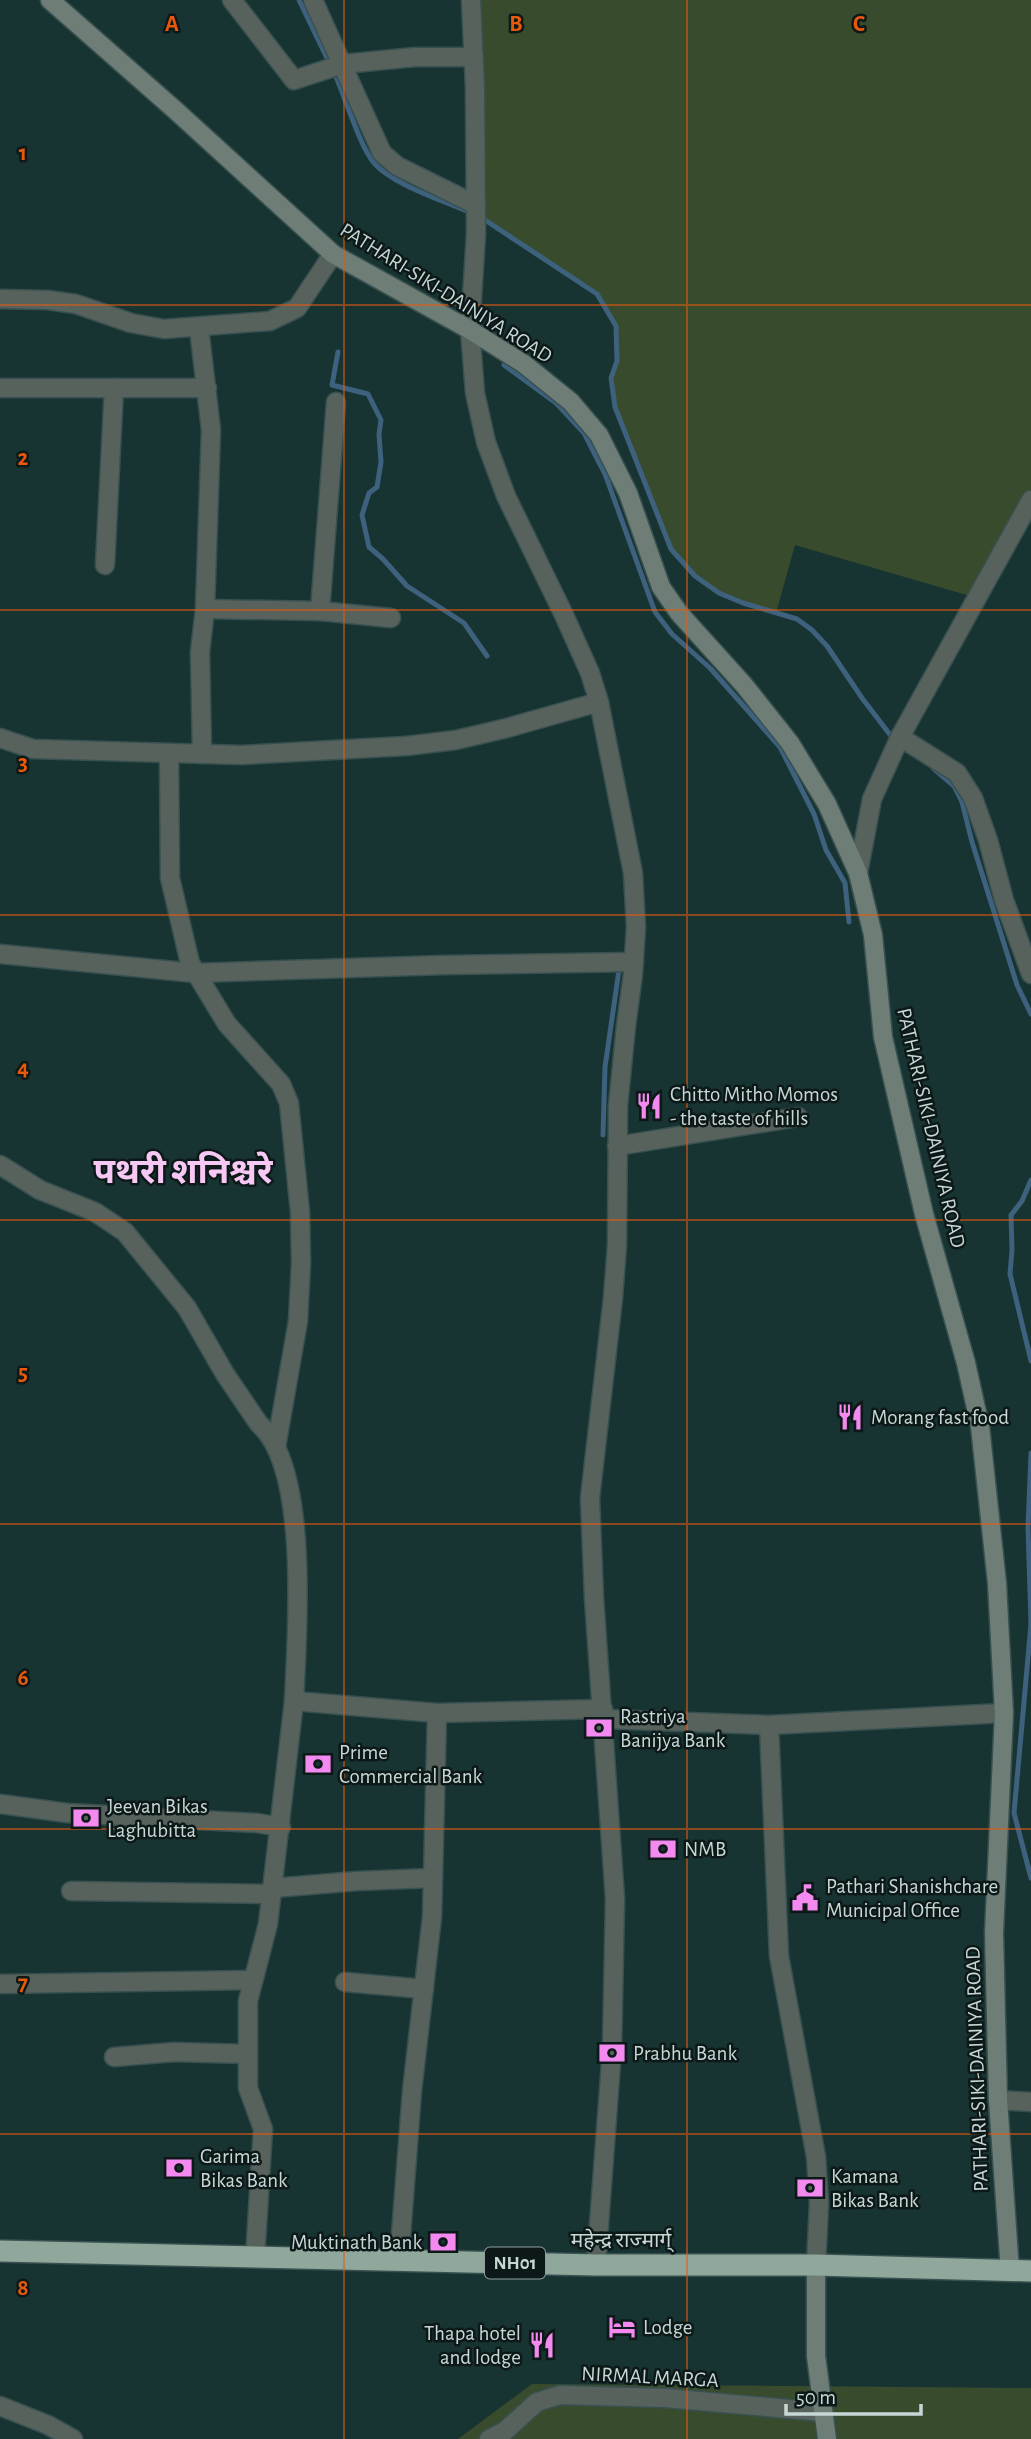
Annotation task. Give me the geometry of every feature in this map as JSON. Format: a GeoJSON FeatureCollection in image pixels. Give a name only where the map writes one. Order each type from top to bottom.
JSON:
{"type":"FeatureCollection","features":[{"type":"Feature","properties":{"kind":"highway","name":"महेन्द्र राज्मार्ग्"},"geometry":{"type":"LineString","coordinates":[[0,2251],[596,2265],[816,2265],[1021,2271]]}},
{"type":"Feature","properties":{"kind":"main road","name":"PATHARI-SIKI-DAINIYA ROAD"},"geometry":{"type":"LineString","coordinates":[[50,0],[334,254],[470,330],[524,364],[571,402],[599,435],[628,493],[662,587],[679,613],[744,685],[790,743],[827,804],[858,873],[873,935],[883,1037],[924,1214],[966,1363],[980,1426],[998,1583],[1004,1713],[994,1933],[998,2100],[1021,2271]]}},
{"type":"Feature","properties":{"kind":"main road"},"geometry":{"type":"LineString","coordinates":[[816,2265],[816,2356],[828,2439]]}},
{"type":"Feature","properties":{"kind":"street"},"geometry":{"type":"LineString","coordinates":[[232,0],[294,80],[343,64],[415,57],[474,57]]}},
{"type":"Feature","properties":{"kind":"street"},"geometry":{"type":"LineString","coordinates":[[313,0],[382,153],[397,166],[476,205]]}},
{"type":"Feature","properties":{"kind":"street"},"geometry":{"type":"LineString","coordinates":[[471,0],[476,234],[470,330],[475,393],[486,442],[506,496],[564,615],[600,702],[633,873],[636,927],[618,1106],[617,1245],[613,1298],[590,1499],[594,1598],[615,1899],[612,2049],[596,2265]]}},
{"type":"Feature","properties":{"kind":"street"},"geometry":{"type":"LineString","coordinates":[[0,299],[48,300],[76,304],[131,323],[164,329],[270,321],[297,308],[334,254]]}},
{"type":"Feature","properties":{"kind":"street"},"geometry":{"type":"LineString","coordinates":[[199,328],[211,430],[205,609],[200,652],[202,754]]}},
{"type":"Feature","properties":{"kind":"street"},"geometry":{"type":"LineString","coordinates":[[0,388],[207,388]]}},
{"type":"Feature","properties":{"kind":"street"},"geometry":{"type":"LineString","coordinates":[[105,565],[114,388]]}},
{"type":"Feature","properties":{"kind":"street"},"geometry":{"type":"LineString","coordinates":[[320,611],[336,402]]}},
{"type":"Feature","properties":{"kind":"street"},"geometry":{"type":"LineString","coordinates":[[858,873],[872,799],[900,737],[1031,500]]}},
{"type":"Feature","properties":{"kind":"street"},"geometry":{"type":"LineString","coordinates":[[205,609],[320,611],[391,618]]}},
{"type":"Feature","properties":{"kind":"street"},"geometry":{"type":"LineString","coordinates":[[0,738],[33,749],[242,755],[406,746],[456,740],[600,702]]}},
{"type":"Feature","properties":{"kind":"street"},"geometry":{"type":"LineString","coordinates":[[900,737],[957,773],[973,797],[1004,900],[1031,974]]}},
{"type":"Feature","properties":{"kind":"street"},"geometry":{"type":"LineString","coordinates":[[170,753],[170,878],[190,963],[227,1024],[281,1084],[289,1103],[300,1212],[301,1263],[298,1321],[275,1447]]}},
{"type":"Feature","properties":{"kind":"street"},"geometry":{"type":"LineString","coordinates":[[0,954],[195,973],[634,962]]}},
{"type":"Feature","properties":{"kind":"street"},"geometry":{"type":"LineString","coordinates":[[617,1146],[798,1117]]}},
{"type":"Feature","properties":{"kind":"street"},"geometry":{"type":"LineString","coordinates":[[0,1165],[40,1190],[95,1212],[125,1232],[187,1308],[225,1374],[259,1424],[266,1430],[283,1460],[292,1503],[298,1599],[294,1701],[281,1827],[268,1924],[248,2001],[248,2088],[263,2129],[255,2258]]}},
{"type":"Feature","properties":{"kind":"street"},"geometry":{"type":"LineString","coordinates":[[294,1701],[437,1713],[603,1714],[769,1725],[1004,1713]]}},
{"type":"Feature","properties":{"kind":"street"},"geometry":{"type":"LineString","coordinates":[[399,2261],[412,2091],[432,1917],[437,1713]]}},
{"type":"Feature","properties":{"kind":"street"},"geometry":{"type":"LineString","coordinates":[[769,1725],[779,1956],[816,2157],[819,2203],[816,2265]]}},
{"type":"Feature","properties":{"kind":"street"},"geometry":{"type":"LineString","coordinates":[[0,1804],[67,1813],[257,1823],[281,1827]]}},
{"type":"Feature","properties":{"kind":"street"},"geometry":{"type":"LineString","coordinates":[[71,1891],[273,1891],[357,1881],[433,1878]]}},
{"type":"Feature","properties":{"kind":"street"},"geometry":{"type":"LineString","coordinates":[[0,1984],[253,1980]]}},
{"type":"Feature","properties":{"kind":"street"},"geometry":{"type":"LineString","coordinates":[[345,1982],[424,1989]]}},
{"type":"Feature","properties":{"kind":"street"},"geometry":{"type":"LineString","coordinates":[[114,2057],[174,2052],[248,2054]]}},
{"type":"Feature","properties":{"kind":"street"},"geometry":{"type":"LineString","coordinates":[[998,2100],[1031,2102]]}},
{"type":"Feature","properties":{"kind":"street","name":"NIRMAL MARGA"},"geometry":{"type":"LineString","coordinates":[[489,2439],[505,2431],[537,2402],[560,2395],[665,2398],[822,2412]]}},
{"type":"Feature","properties":{"kind":"street"},"geometry":{"type":"LineString","coordinates":[[0,2406],[48,2425],[73,2439]]}},
{"type":"Feature","properties":{"kind":"green space"},"geometry":{"type":"Polygon","coordinates":[[[471,0],[1031,0],[1031,500],[977,598],[795,545],[776,613],[719,593],[695,576],[671,549],[615,407],[611,378],[617,361],[616,326],[597,294],[482,218],[471,0]]]}},
{"type":"Feature","properties":{"kind":"green space"},"geometry":{"type":"Polygon","coordinates":[[[532,2384],[1031,2388],[1031,2439],[458,2439],[532,2384]]]}},
{"type":"Feature","properties":{"kind":"waterway"},"geometry":{"type":"LineString","coordinates":[[299,0],[327,58]]}},
{"type":"Feature","properties":{"kind":"waterway"},"geometry":{"type":"LineString","coordinates":[[334,72],[358,133],[374,163],[407,186],[471,213]]}},
{"type":"Feature","properties":{"kind":"waterway"},"geometry":{"type":"LineString","coordinates":[[482,218],[597,294],[616,326],[617,361],[611,378],[615,407],[671,549],[695,576],[719,593],[797,619],[812,630],[827,646],[891,736]]}},
{"type":"Feature","properties":{"kind":"waterway"},"geometry":{"type":"LineString","coordinates":[[338,352],[332,385],[368,394],[381,420],[381,462],[377,487],[369,493],[362,515],[369,547],[407,586],[464,623],[487,656]]}},
{"type":"Feature","properties":{"kind":"waterway"},"geometry":{"type":"LineString","coordinates":[[504,365],[556,403],[584,433],[605,474],[655,612],[672,634],[710,668],[780,747],[814,814],[826,850],[845,883],[849,922]]}},
{"type":"Feature","properties":{"kind":"waterway"},"geometry":{"type":"LineString","coordinates":[[933,768],[954,786],[962,802],[1017,985],[1031,1014]]}},
{"type":"Feature","properties":{"kind":"waterway"},"geometry":{"type":"LineString","coordinates":[[603,1135],[605,1067],[619,970]]}},
{"type":"Feature","properties":{"kind":"waterway"},"geometry":{"type":"LineString","coordinates":[[1031,1180],[1022,1201],[1011,1215],[1010,1274],[1031,1361]]}},
{"type":"Feature","properties":{"kind":"waterway"},"geometry":{"type":"LineString","coordinates":[[1031,1453],[1028,1528],[1031,1624],[1014,1813],[1031,1878]]}},
{"type":"Feature","properties":{"kind":"place","name":"Chitto Mitho Momos - the taste of hills"},"geometry":{"type":"Point","coordinates":[649,1106]}},
{"type":"Feature","properties":{"kind":"place","name":"Morang fast food"},"geometry":{"type":"Point","coordinates":[850,1417]}},
{"type":"Feature","properties":{"kind":"place","name":"Rastriya Banijya Bank"},"geometry":{"type":"Point","coordinates":[599,1728]}},
{"type":"Feature","properties":{"kind":"place","name":"Prime Commercial Bank"},"geometry":{"type":"Point","coordinates":[318,1764]}},
{"type":"Feature","properties":{"kind":"place","name":"Jeevan Bikas Laghubitta"},"geometry":{"type":"Point","coordinates":[86,1818]}},
{"type":"Feature","properties":{"kind":"place","name":"NMB"},"geometry":{"type":"Point","coordinates":[663,1849]}},
{"type":"Feature","properties":{"kind":"place","name":"Pathari Shanishchare Municipal Office"},"geometry":{"type":"Point","coordinates":[805,1898]}},
{"type":"Feature","properties":{"kind":"place","name":"Prabhu Bank"},"geometry":{"type":"Point","coordinates":[612,2053]}},
{"type":"Feature","properties":{"kind":"place","name":"Garima Bikas Bank"},"geometry":{"type":"Point","coordinates":[179,2168]}},
{"type":"Feature","properties":{"kind":"place","name":"Kamana Bikas Bank"},"geometry":{"type":"Point","coordinates":[810,2188]}},
{"type":"Feature","properties":{"kind":"place","name":"Muktinath Bank"},"geometry":{"type":"Point","coordinates":[443,2242]}},
{"type":"Feature","properties":{"kind":"place","name":"Lodge"},"geometry":{"type":"Point","coordinates":[622,2327]}},
{"type":"Feature","properties":{"kind":"place","name":"Thapa hotel and lodge"},"geometry":{"type":"Point","coordinates":[542,2345]}},
{"type":"Feature","properties":{"kind":"district","name":"पथरी शनिश्चरे"},"geometry":{"type":"Point","coordinates":[183,1172]}}]}
